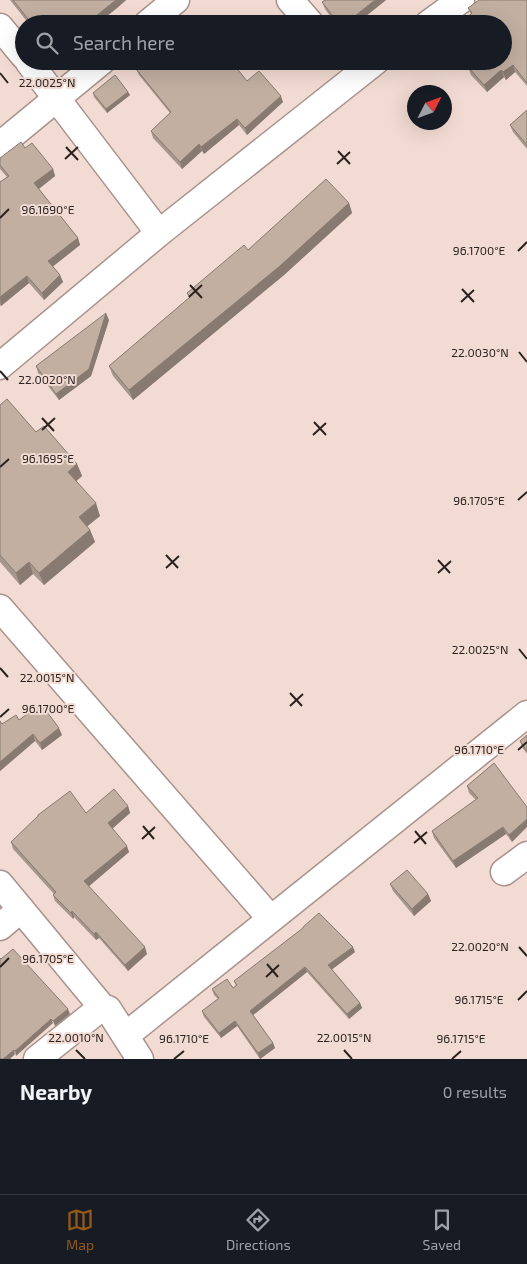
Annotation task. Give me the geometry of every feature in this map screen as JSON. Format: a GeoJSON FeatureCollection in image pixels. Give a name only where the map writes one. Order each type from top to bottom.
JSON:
{"type":"FeatureCollection","features":[{"type":"Feature","properties":{"kind":"street"},"geometry":{"type":"LineString","coordinates":[[158,15],[176,0]]}},
{"type":"Feature","properties":{"kind":"street"},"geometry":{"type":"LineString","coordinates":[[290,0],[303,15]]}},
{"type":"Feature","properties":{"kind":"street"},"geometry":{"type":"LineString","coordinates":[[440,15],[461,0]]}},
{"type":"Feature","properties":{"kind":"street"},"geometry":{"type":"LineString","coordinates":[[0,27],[15,45]]}},
{"type":"Feature","properties":{"kind":"street"},"geometry":{"type":"LineString","coordinates":[[35,70],[159,233]]}},
{"type":"Feature","properties":{"kind":"street"},"geometry":{"type":"LineString","coordinates":[[0,144],[91,70]]}},
{"type":"Feature","properties":{"kind":"street"},"geometry":{"type":"LineString","coordinates":[[0,366],[355,70]]}},
{"type":"Feature","properties":{"kind":"street"},"geometry":{"type":"LineString","coordinates":[[0,608],[271,919]]}},
{"type":"Feature","properties":{"kind":"street"},"geometry":{"type":"LineString","coordinates":[[125,1036],[527,714]]}},
{"type":"Feature","properties":{"kind":"street"},"geometry":{"type":"LineString","coordinates":[[504,872],[527,855]]}},
{"type":"Feature","properties":{"kind":"street"},"geometry":{"type":"LineString","coordinates":[[0,884],[102,1007],[108,1009],[140,1059]]}},
{"type":"Feature","properties":{"kind":"street"},"geometry":{"type":"LineString","coordinates":[[0,926],[21,909]]}},
{"type":"Feature","properties":{"kind":"street"},"geometry":{"type":"LineString","coordinates":[[37,1059],[102,1007]]}},
{"type":"Feature","properties":{"kind":"building"},"geometry":{"type":"Polygon","coordinates":[[[13,0],[116,0],[97,15],[25,15],[13,0]]]}},
{"type":"Feature","properties":{"kind":"building"},"geometry":{"type":"Polygon","coordinates":[[[326,0],[375,0],[356,15],[332,15],[322,2],[326,0]]]}},
{"type":"Feature","properties":{"kind":"building"},"geometry":{"type":"Polygon","coordinates":[[[479,0],[527,0],[527,83],[512,66],[512,15],[470,15],[472,13],[468,8],[479,0]]]}},
{"type":"Feature","properties":{"kind":"building"},"geometry":{"type":"Polygon","coordinates":[[[137,70],[238,70],[247,81],[259,71],[281,96],[245,128],[237,119],[201,147],[199,144],[180,162],[151,131],[171,112],[137,70]]]}},
{"type":"Feature","properties":{"kind":"building"},"geometry":{"type":"Polygon","coordinates":[[[471,70],[501,70],[484,85],[471,70]]]}},
{"type":"Feature","properties":{"kind":"building"},"geometry":{"type":"Polygon","coordinates":[[[115,75],[128,92],[106,109],[93,93],[115,75]]]}},
{"type":"Feature","properties":{"kind":"building"},"geometry":{"type":"Polygon","coordinates":[[[527,110],[527,145],[510,125],[527,110]]]}},
{"type":"Feature","properties":{"kind":"building"},"geometry":{"type":"Polygon","coordinates":[[[21,142],[25,148],[32,143],[53,169],[34,183],[78,238],[48,261],[60,275],[42,293],[27,276],[0,297],[0,182],[9,176],[0,165],[0,158],[21,142]]]}},
{"type":"Feature","properties":{"kind":"building"},"geometry":{"type":"Polygon","coordinates":[[[326,179],[349,203],[280,266],[129,390],[109,366],[190,297],[187,293],[244,245],[248,250],[326,179]]]}},
{"type":"Feature","properties":{"kind":"building"},"geometry":{"type":"Polygon","coordinates":[[[106,313],[89,369],[56,394],[36,366],[106,313]]]}},
{"type":"Feature","properties":{"kind":"building"},"geometry":{"type":"Polygon","coordinates":[[[7,399],[36,432],[44,426],[77,464],[68,472],[96,503],[79,517],[90,530],[39,573],[29,562],[16,573],[0,555],[0,405],[7,399]]]}},
{"type":"Feature","properties":{"kind":"building"},"geometry":{"type":"Polygon","coordinates":[[[41,704],[59,728],[40,743],[33,734],[0,762],[0,721],[2,724],[16,715],[19,720],[41,704]]]}},
{"type":"Feature","properties":{"kind":"building"},"geometry":{"type":"Polygon","coordinates":[[[527,735],[527,751],[520,741],[527,735]]]}},
{"type":"Feature","properties":{"kind":"building"},"geometry":{"type":"Polygon","coordinates":[[[494,763],[527,807],[527,819],[509,835],[503,827],[453,861],[432,831],[478,798],[467,786],[494,763]]]}},
{"type":"Feature","properties":{"kind":"building"},"geometry":{"type":"Polygon","coordinates":[[[114,789],[128,806],[108,823],[127,846],[84,881],[145,947],[125,965],[96,932],[94,934],[72,911],[71,913],[53,895],[56,892],[11,842],[38,815],[70,791],[86,813],[114,789]]]}},
{"type":"Feature","properties":{"kind":"building"},"geometry":{"type":"Polygon","coordinates":[[[407,870],[428,894],[412,909],[390,884],[407,870]]]}},
{"type":"Feature","properties":{"kind":"building"},"geometry":{"type":"Polygon","coordinates":[[[319,913],[353,947],[328,965],[360,1003],[347,1014],[305,967],[250,1011],[273,1043],[258,1053],[235,1021],[219,1033],[202,1011],[219,998],[212,989],[227,979],[233,988],[237,985],[234,981],[303,928],[319,913]]]}},
{"type":"Feature","properties":{"kind":"building"},"geometry":{"type":"Polygon","coordinates":[[[13,949],[68,1009],[53,1021],[51,1019],[15,1051],[0,1059],[0,958],[13,949]]]}}]}
